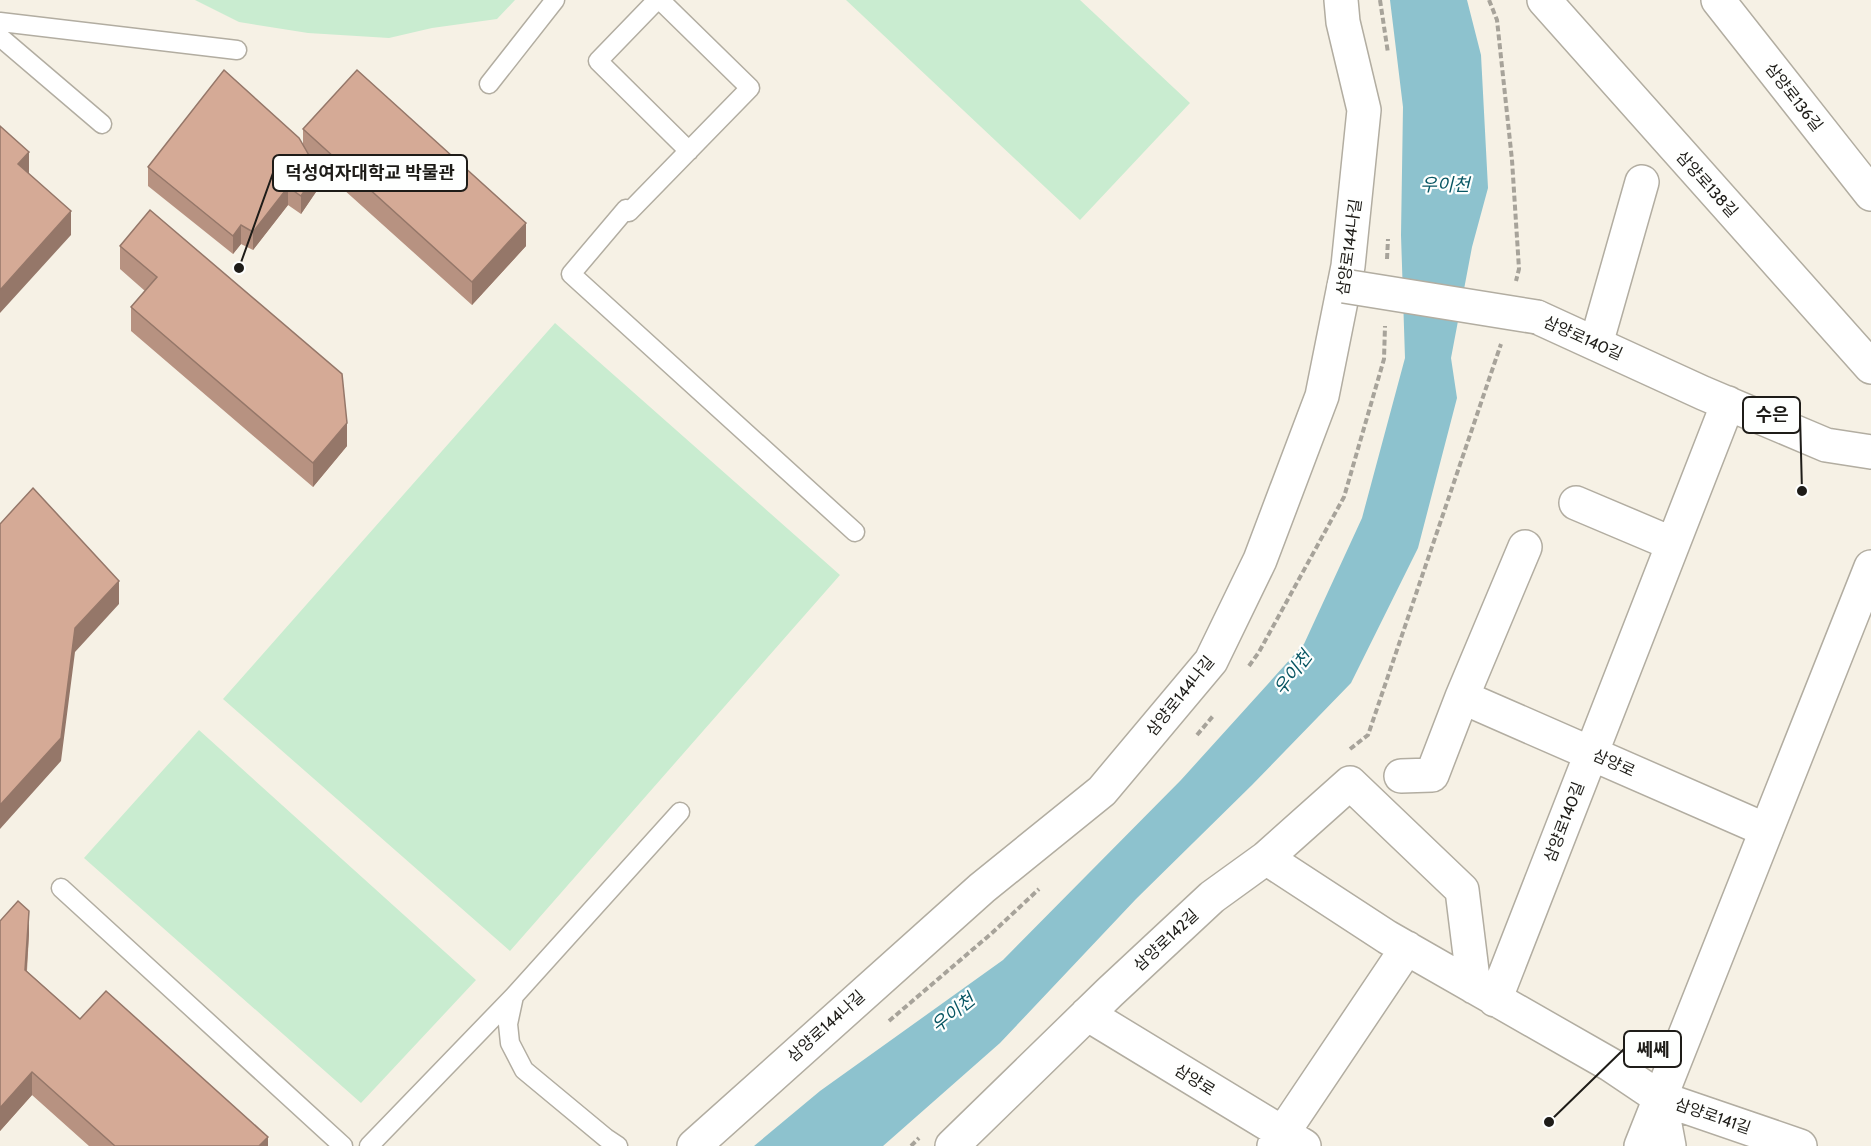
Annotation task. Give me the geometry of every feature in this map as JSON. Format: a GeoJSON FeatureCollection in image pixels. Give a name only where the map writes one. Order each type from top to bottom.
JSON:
{"type":"FeatureCollection","features":[{"type":"Feature","properties":{"kind":"street","name":"삼양로144나길"},"geometry":{"type":"LineString","coordinates":[[694,1146],[982,888],[1102,791],[1210,661],[1260,560],[1322,396],[1348,266],[1364,110],[1343,22],[1341,0]]}},
{"type":"Feature","properties":{"kind":"street","name":"삼양로138길"},"geometry":{"type":"LineString","coordinates":[[1544,0],[1871,367]]}},
{"type":"Feature","properties":{"kind":"street","name":"삼양로136길"},"geometry":{"type":"LineString","coordinates":[[1718,0],[1871,194]]}},
{"type":"Feature","properties":{"kind":"street"},"geometry":{"type":"LineString","coordinates":[[1596,344],[1642,182]]}},
{"type":"Feature","properties":{"kind":"street","name":"삼양로140길"},"geometry":{"type":"LineString","coordinates":[[1344,286],[1537,317],[1728,404],[1826,445],[1871,452]]}},
{"type":"Feature","properties":{"kind":"street","name":"삼양로140길"},"geometry":{"type":"LineString","coordinates":[[1484,993],[1591,753],[1728,404]]}},
{"type":"Feature","properties":{"kind":"street"},"geometry":{"type":"LineString","coordinates":[[1576,503],[1673,544]]}},
{"type":"Feature","properties":{"kind":"street"},"geometry":{"type":"LineString","coordinates":[[1401,776],[1432,775],[1525,547]]}},
{"type":"Feature","properties":{"kind":"street"},"geometry":{"type":"LineString","coordinates":[[1641,1146],[1871,567]]}},
{"type":"Feature","properties":{"kind":"street","name":"삼양로"},"geometry":{"type":"LineString","coordinates":[[1462,697],[1766,830]]}},
{"type":"Feature","properties":{"kind":"street","name":"삼양로142길"},"geometry":{"type":"LineString","coordinates":[[952,1146],[1087,1014],[1212,897],[1266,858],[1350,783],[1462,890],[1484,993]]}},
{"type":"Feature","properties":{"kind":"street"},"geometry":{"type":"LineString","coordinates":[[1266,858],[1387,937],[1611,1065],[1660,1098],[1669,1146]]}},
{"type":"Feature","properties":{"kind":"street"},"geometry":{"type":"LineString","coordinates":[[1287,1142],[1407,948]]}},
{"type":"Feature","properties":{"kind":"street","name":"삼양로"},"geometry":{"type":"LineString","coordinates":[[1087,1014],[1287,1142]]}},
{"type":"Feature","properties":{"kind":"street","name":"삼양로141길"},"geometry":{"type":"LineString","coordinates":[[1660,1098],[1800,1146]]}},
{"type":"Feature","properties":{"kind":"lane"},"geometry":{"type":"LineString","coordinates":[[489,84],[555,0]]}},
{"type":"Feature","properties":{"kind":"lane"},"geometry":{"type":"LineString","coordinates":[[689,151],[598,61],[659,0],[750,88],[689,151],[628,210],[571,274],[855,532]]}},
{"type":"Feature","properties":{"kind":"lane"},"geometry":{"type":"LineString","coordinates":[[0,22],[237,50]]}},
{"type":"Feature","properties":{"kind":"lane"},"geometry":{"type":"LineString","coordinates":[[0,37],[102,124]]}},
{"type":"Feature","properties":{"kind":"lane"},"geometry":{"type":"LineString","coordinates":[[369,1146],[514,996],[680,812]]}},
{"type":"Feature","properties":{"kind":"lane"},"geometry":{"type":"LineString","coordinates":[[60,888],[344,1146]]}},
{"type":"Feature","properties":{"kind":"lane"},"geometry":{"type":"LineString","coordinates":[[514,996],[508,1024],[510,1043],[524,1070],[618,1146]]}},
{"type":"Feature","properties":{"kind":"path"},"geometry":{"type":"LineString","coordinates":[[1489,0],[1497,20],[1512,159],[1519,269],[1514,290]]}},
{"type":"Feature","properties":{"kind":"path"},"geometry":{"type":"LineString","coordinates":[[1349,750],[1368,735],[1501,342]]}},
{"type":"Feature","properties":{"kind":"path"},"geometry":{"type":"LineString","coordinates":[[911,1146],[920,1138]]}},
{"type":"Feature","properties":{"kind":"green space"},"geometry":{"type":"Polygon","coordinates":[[[195,0],[515,0],[497,19],[432,28],[389,38],[308,33],[239,22],[195,0]]]}},
{"type":"Feature","properties":{"kind":"green space"},"geometry":{"type":"Polygon","coordinates":[[[846,0],[1080,0],[1190,103],[1080,220],[846,0]]]}},
{"type":"Feature","properties":{"kind":"green space"},"geometry":{"type":"Polygon","coordinates":[[[555,323],[840,575],[510,951],[223,699],[555,323]]]}},
{"type":"Feature","properties":{"kind":"green space"},"geometry":{"type":"Polygon","coordinates":[[[199,730],[476,980],[361,1103],[84,858],[199,730]]]}},
{"type":"Feature","properties":{"kind":"water","name":"우이천"},"geometry":{"type":"Polygon","coordinates":[[[1390,0],[1467,0],[1481,55],[1488,188],[1472,247],[1451,358],[1457,398],[1418,548],[1351,683],[1136,899],[1000,1043],[883,1146],[754,1146],[820,1091],[1003,960],[1181,780],[1304,644],[1362,518],[1405,358],[1401,235],[1403,107],[1390,0]]]}},
{"type":"Feature","properties":{"kind":"building"},"geometry":{"type":"Polygon","coordinates":[[[224,70],[299,138],[318,171],[301,196],[288,187],[253,232],[241,225],[233,236],[148,167],[224,70]]]}},
{"type":"Feature","properties":{"kind":"building"},"geometry":{"type":"Polygon","coordinates":[[[357,70],[526,223],[472,282],[303,129],[357,70]]]}},
{"type":"Feature","properties":{"kind":"building"},"geometry":{"type":"Polygon","coordinates":[[[0,126],[29,152],[18,164],[71,211],[0,290],[0,126]]]}},
{"type":"Feature","properties":{"kind":"building"},"geometry":{"type":"Polygon","coordinates":[[[150,210],[342,374],[347,423],[313,463],[131,307],[157,277],[120,246],[150,210]]]}},
{"type":"Feature","properties":{"kind":"building"},"geometry":{"type":"Polygon","coordinates":[[[33,488],[119,581],[75,628],[61,738],[0,805],[0,524],[33,488]]]}},
{"type":"Feature","properties":{"kind":"building"},"geometry":{"type":"Polygon","coordinates":[[[18,901],[29,911],[25,970],[80,1019],[106,991],[268,1137],[259,1146],[115,1146],[32,1072],[0,1108],[0,921],[18,901]]]}},
{"type":"Feature","properties":{"kind":"place","name":"덕성여자대학교 박물관"},"geometry":{"type":"Point","coordinates":[239,268]}},
{"type":"Feature","properties":{"kind":"place","name":"수은"},"geometry":{"type":"Point","coordinates":[1802,491]}},
{"type":"Feature","properties":{"kind":"place","name":"쎄쎄"},"geometry":{"type":"Point","coordinates":[1549,1122]}}]}
